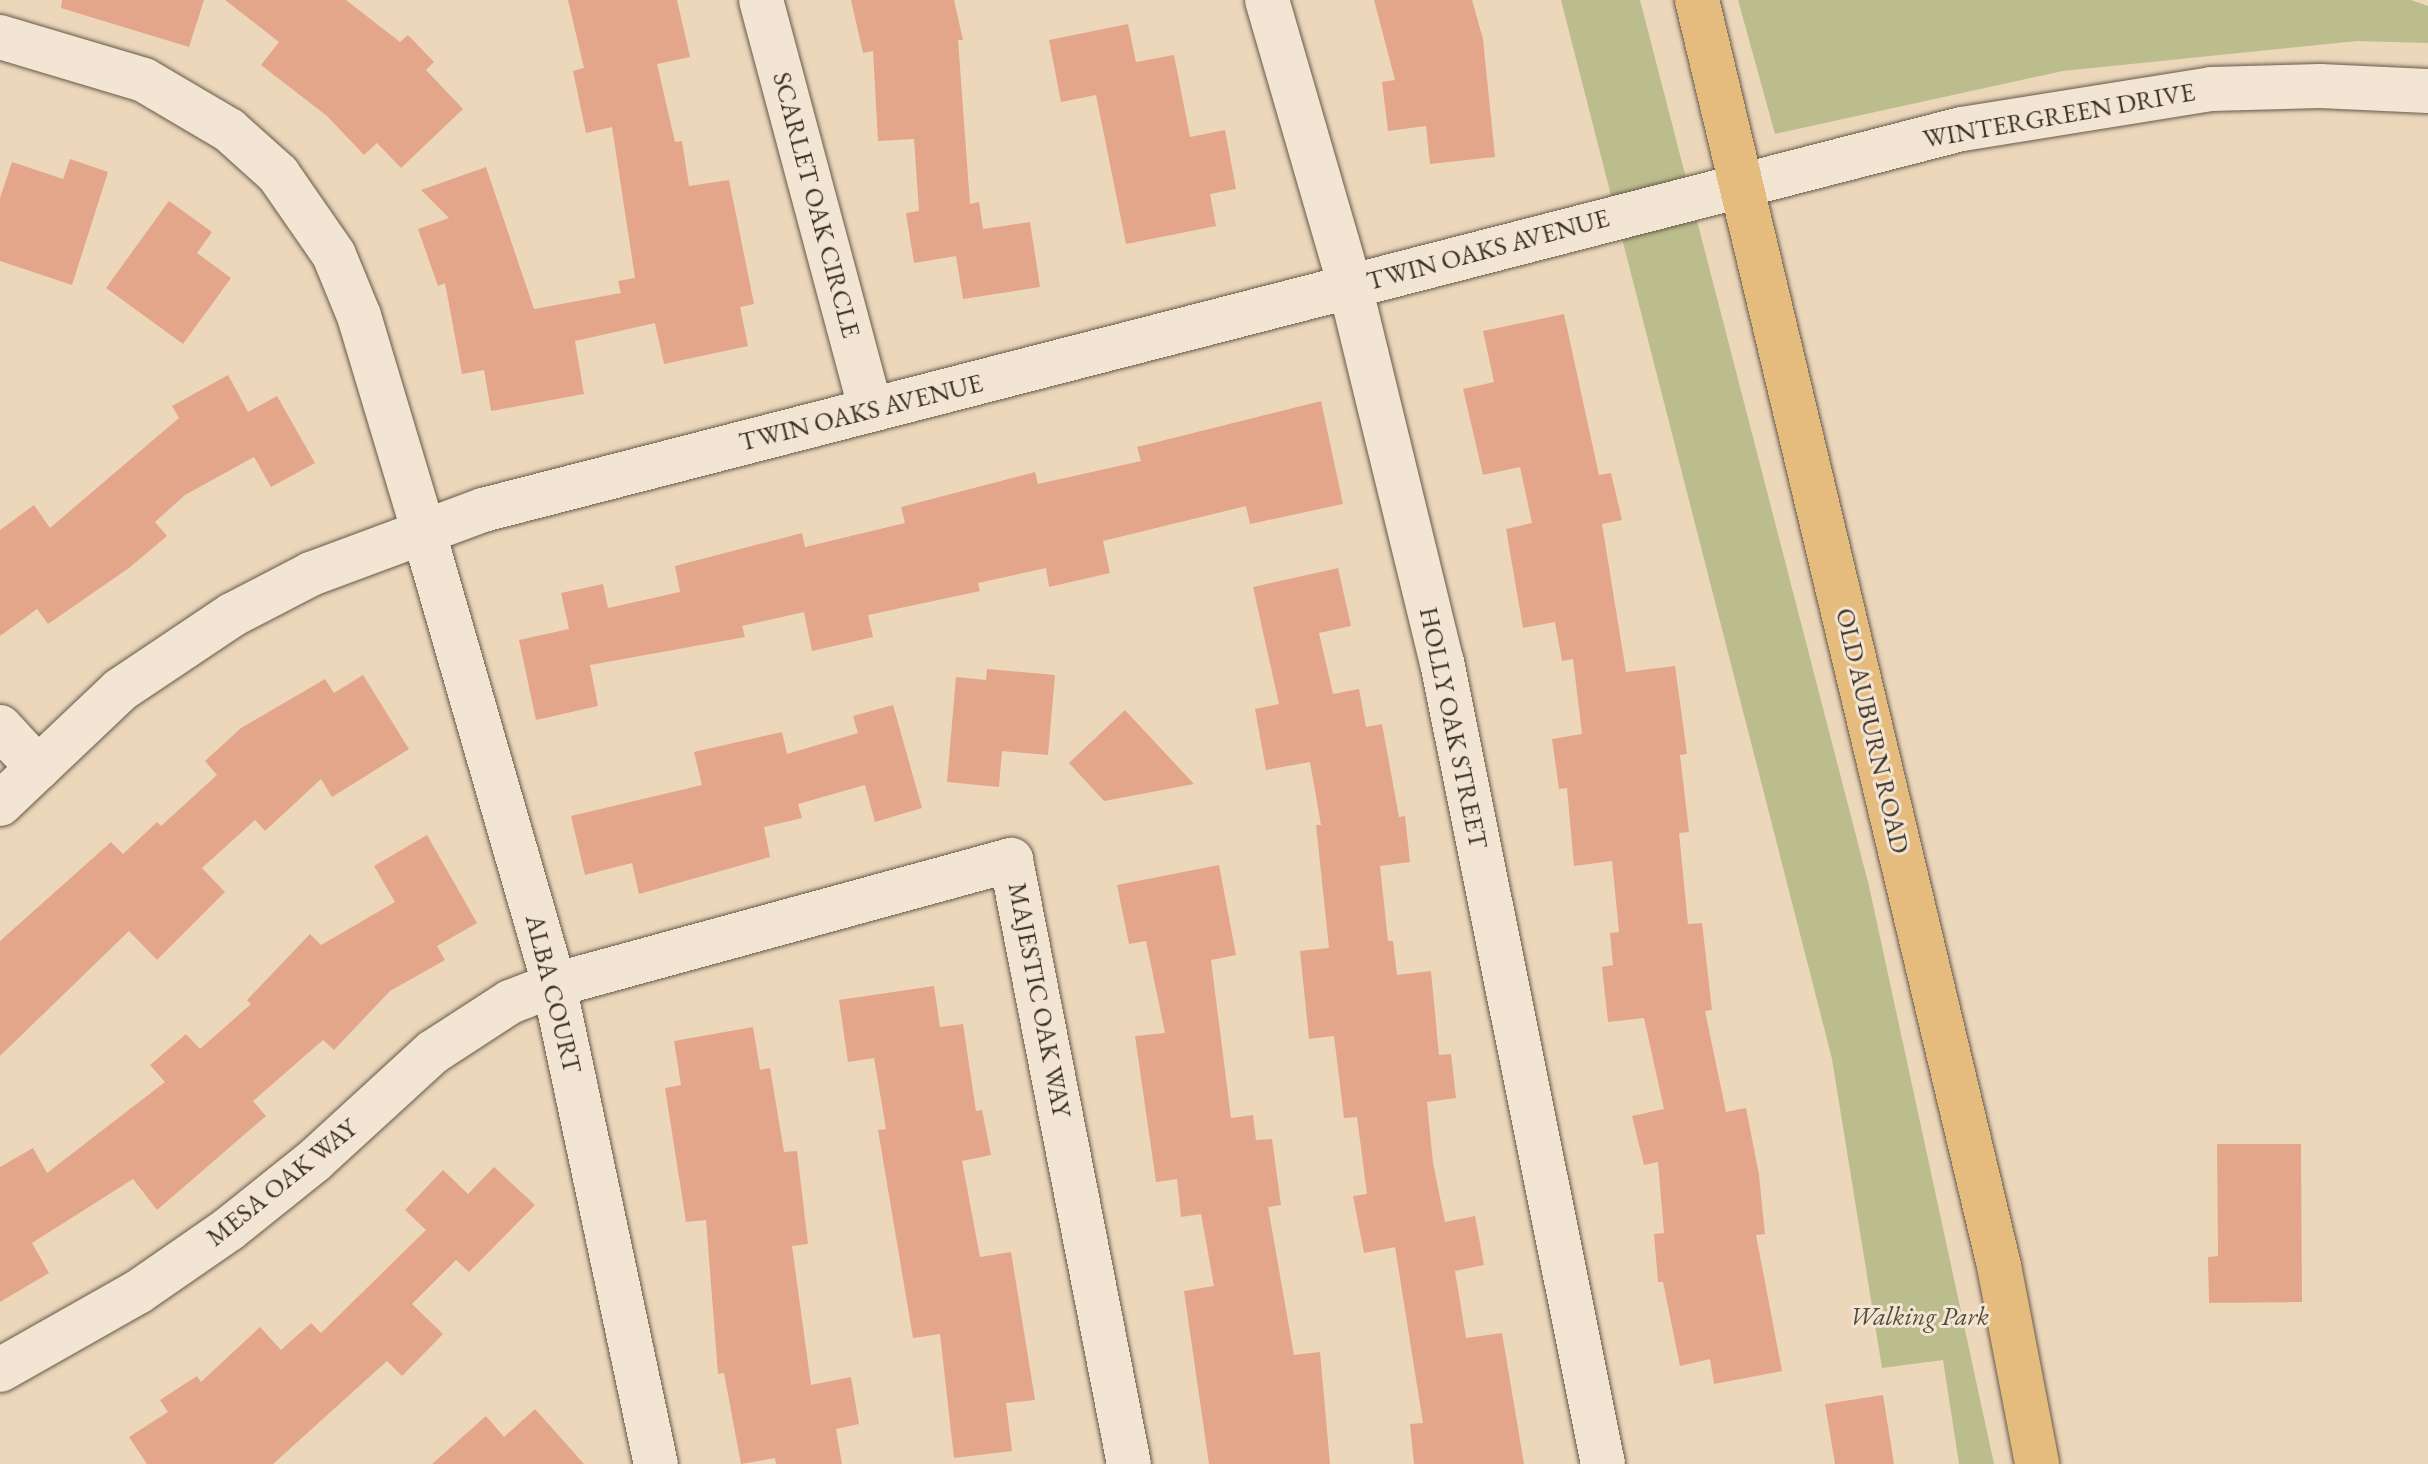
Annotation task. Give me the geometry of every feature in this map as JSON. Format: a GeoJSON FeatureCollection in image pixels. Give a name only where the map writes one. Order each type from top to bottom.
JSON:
{"type":"FeatureCollection","features":[{"type":"Feature","properties":{"kind":"main road","name":"OLD AUBURN ROAD"},"geometry":{"type":"LineString","coordinates":[[1697,0],[1999,1266],[2037,1464]]}},
{"type":"Feature","properties":{"kind":"street","name":"SCARLET OAK CIRCLE"},"geometry":{"type":"LineString","coordinates":[[761,0],[871,410]]}},
{"type":"Feature","properties":{"kind":"street","name":"HOLLY OAK STREET"},"geometry":{"type":"LineString","coordinates":[[1267,0],[1350,286],[1442,662],[1603,1464]]}},
{"type":"Feature","properties":{"kind":"street"},"geometry":{"type":"LineString","coordinates":[[0,37],[144,80],[229,130],[278,174],[334,255],[348,285],[423,530]]}},
{"type":"Feature","properties":{"kind":"street","name":"WINTERGREEN DRIVE"},"geometry":{"type":"LineString","coordinates":[[1742,183],[1962,129],[2153,96],[2306,86],[2428,91]]}},
{"type":"Feature","properties":{"kind":"street","name":"TWIN OAKS AVENUE"},"geometry":{"type":"LineString","coordinates":[[0,804],[120,690],[232,615],[311,574],[423,530],[483,510],[1742,183]]}},
{"type":"Feature","properties":{"kind":"street","name":"ALBA COURT"},"geometry":{"type":"LineString","coordinates":[[423,530],[554,985],[656,1464]]}},
{"type":"Feature","properties":{"kind":"street"},"geometry":{"type":"LineString","coordinates":[[0,727],[38,768]]}},
{"type":"Feature","properties":{"kind":"street","name":"MAJESTIC OAK WAY"},"geometry":{"type":"LineString","coordinates":[[554,985],[1011,860],[1129,1464]]}},
{"type":"Feature","properties":{"kind":"street","name":"MESA OAK WAY"},"geometry":{"type":"LineString","coordinates":[[0,1370],[138,1292],[229,1229],[315,1160],[433,1052],[483,1016],[554,985]]}},
{"type":"Feature","properties":{"kind":"green space","name":"Walking Park"},"geometry":{"type":"Polygon","coordinates":[[[1561,0],[1640,0],[1869,886],[1994,1464],[1959,1464],[1943,1360],[1882,1368],[1832,1059],[1561,0]]]}},
{"type":"Feature","properties":{"kind":"green space"},"geometry":{"type":"Polygon","coordinates":[[[1738,0],[2411,0],[2428,6],[2428,43],[2357,41],[2063,71],[1775,134],[1738,0]]]}},
{"type":"Feature","properties":{"kind":"building"},"geometry":{"type":"Polygon","coordinates":[[[62,0],[204,0],[189,47],[61,8],[62,0]]]}},
{"type":"Feature","properties":{"kind":"building"},"geometry":{"type":"Polygon","coordinates":[[[225,0],[346,0],[400,42],[408,35],[434,62],[426,70],[463,109],[401,168],[377,143],[364,155],[327,116],[261,65],[279,42],[225,0]]]}},
{"type":"Feature","properties":{"kind":"building"},"geometry":{"type":"Polygon","coordinates":[[[568,0],[677,0],[690,57],[657,64],[675,142],[682,141],[689,186],[729,180],[754,304],[740,307],[748,346],[664,364],[655,323],[575,341],[584,394],[491,411],[484,370],[462,374],[445,283],[438,286],[418,229],[449,218],[421,190],[486,167],[534,309],[621,293],[618,281],[635,278],[612,127],[586,133],[573,71],[584,68],[568,0]]]}},
{"type":"Feature","properties":{"kind":"building"},"geometry":{"type":"Polygon","coordinates":[[[851,0],[954,0],[963,40],[958,40],[970,204],[979,202],[983,229],[1030,222],[1040,287],[963,299],[956,256],[914,263],[906,213],[919,211],[914,139],[878,141],[873,51],[863,53],[851,0]]]}},
{"type":"Feature","properties":{"kind":"building"},"geometry":{"type":"Polygon","coordinates":[[[1374,0],[1472,0],[1483,39],[1495,157],[1430,164],[1426,126],[1388,131],[1382,82],[1395,80],[1374,0]]]}},
{"type":"Feature","properties":{"kind":"building"},"geometry":{"type":"Polygon","coordinates":[[[1128,24],[1136,62],[1174,55],[1190,137],[1225,130],[1236,189],[1210,194],[1216,226],[1126,244],[1096,95],[1061,102],[1049,40],[1128,24]]]}},
{"type":"Feature","properties":{"kind":"building"},"geometry":{"type":"Polygon","coordinates":[[[70,159],[108,172],[72,285],[0,261],[0,198],[12,162],[63,179],[70,159]]]}},
{"type":"Feature","properties":{"kind":"building"},"geometry":{"type":"Polygon","coordinates":[[[169,201],[212,232],[197,253],[231,278],[183,344],[106,288],[169,201]]]}},
{"type":"Feature","properties":{"kind":"building"},"geometry":{"type":"Polygon","coordinates":[[[1564,314],[1599,475],[1611,473],[1622,520],[1602,524],[1626,672],[1675,666],[1687,754],[1680,755],[1689,832],[1679,833],[1688,924],[1702,923],[1712,1010],[1705,1011],[1726,1112],[1746,1108],[1759,1175],[1765,1234],[1756,1235],[1782,1371],[1714,1384],[1710,1359],[1680,1366],[1663,1282],[1658,1282],[1654,1234],[1664,1233],[1658,1162],[1644,1165],[1632,1116],[1664,1109],[1644,1018],[1608,1022],[1602,967],[1613,965],[1610,933],[1619,932],[1612,861],[1574,866],[1567,788],[1559,789],[1552,739],[1582,734],[1573,659],[1562,661],[1555,622],[1523,628],[1506,529],[1532,523],[1520,467],[1483,475],[1463,389],[1494,382],[1483,331],[1564,314]]]}},
{"type":"Feature","properties":{"kind":"building"},"geometry":{"type":"Polygon","coordinates":[[[228,375],[248,412],[277,396],[315,463],[271,487],[254,457],[185,495],[155,522],[167,536],[129,568],[48,624],[37,609],[0,636],[0,530],[34,505],[50,528],[179,418],[172,406],[228,375]]]}},
{"type":"Feature","properties":{"kind":"building"},"geometry":{"type":"Polygon","coordinates":[[[1321,401],[1343,504],[1250,524],[1246,506],[1103,541],[1110,573],[1049,587],[1046,568],[978,583],[980,591],[868,615],[873,637],[812,651],[804,612],[742,626],[745,637],[590,665],[598,706],[536,720],[519,640],[569,629],[561,593],[603,584],[608,608],[680,592],[675,566],[802,533],[805,547],[905,523],[901,507],[1035,472],[1038,484],[1141,461],[1137,447],[1321,401]]]}},
{"type":"Feature","properties":{"kind":"building"},"geometry":{"type":"Polygon","coordinates":[[[1338,568],[1351,626],[1319,633],[1333,694],[1359,689],[1366,727],[1382,724],[1399,817],[1405,816],[1410,862],[1380,866],[1388,941],[1393,941],[1397,975],[1431,971],[1439,1055],[1451,1054],[1456,1098],[1427,1102],[1433,1163],[1445,1222],[1475,1216],[1484,1265],[1455,1271],[1466,1338],[1502,1333],[1524,1464],[1414,1464],[1410,1424],[1423,1423],[1395,1247],[1364,1253],[1353,1196],[1367,1194],[1357,1117],[1344,1118],[1334,1036],[1309,1039],[1300,951],[1329,948],[1316,825],[1321,825],[1310,762],[1266,770],[1255,709],[1279,704],[1253,587],[1338,568]]]}},
{"type":"Feature","properties":{"kind":"building"},"geometry":{"type":"Polygon","coordinates":[[[987,669],[1055,675],[1048,755],[1002,751],[999,787],[947,782],[956,677],[986,680],[987,669]]]}},
{"type":"Feature","properties":{"kind":"building"},"geometry":{"type":"Polygon","coordinates":[[[363,675],[409,749],[332,797],[321,779],[265,831],[255,820],[202,868],[225,892],[157,960],[129,931],[0,1056],[0,941],[111,842],[123,854],[157,822],[161,826],[217,775],[205,761],[241,728],[325,679],[334,693],[363,675]]]}},
{"type":"Feature","properties":{"kind":"building"},"geometry":{"type":"Polygon","coordinates":[[[893,705],[922,808],[875,822],[865,785],[798,804],[802,818],[764,827],[770,857],[639,894],[632,863],[585,875],[571,816],[702,785],[694,752],[782,732],[787,754],[858,733],[853,716],[893,705]]]}},
{"type":"Feature","properties":{"kind":"building"},"geometry":{"type":"Polygon","coordinates":[[[1125,710],[1194,784],[1104,801],[1069,763],[1125,710]]]}},
{"type":"Feature","properties":{"kind":"building"},"geometry":{"type":"Polygon","coordinates":[[[427,835],[477,923],[437,946],[445,960],[390,991],[334,1050],[323,1040],[253,1101],[266,1116],[157,1210],[133,1179],[32,1243],[49,1273],[0,1302],[0,1167],[33,1148],[47,1173],[165,1082],[150,1065],[186,1034],[200,1049],[251,1004],[247,1000],[310,934],[321,945],[395,902],[374,866],[427,835]]]}},
{"type":"Feature","properties":{"kind":"building"},"geometry":{"type":"Polygon","coordinates":[[[1219,865],[1236,955],[1211,960],[1231,1118],[1253,1115],[1256,1140],[1272,1139],[1281,1205],[1268,1207],[1294,1355],[1320,1352],[1330,1464],[1209,1464],[1184,1291],[1214,1286],[1201,1214],[1181,1217],[1177,1179],[1156,1182],[1135,1036],[1165,1033],[1146,941],[1129,944],[1117,885],[1219,865]]]}},
{"type":"Feature","properties":{"kind":"building"},"geometry":{"type":"Polygon","coordinates":[[[934,986],[940,1027],[963,1024],[976,1111],[982,1110],[991,1155],[962,1161],[980,1257],[1011,1252],[1035,1400],[1006,1403],[1012,1451],[954,1458],[940,1334],[913,1338],[878,1130],[886,1129],[874,1058],[848,1062],[839,1000],[934,986]]]}},
{"type":"Feature","properties":{"kind":"building"},"geometry":{"type":"Polygon","coordinates":[[[753,1027],[760,1070],[770,1068],[784,1152],[797,1151],[808,1244],[792,1246],[811,1385],[851,1377],[859,1424],[836,1429],[842,1464],[776,1464],[775,1458],[741,1464],[724,1373],[718,1374],[706,1220],[686,1222],[665,1088],[681,1085],[674,1041],[753,1027]]]}},
{"type":"Feature","properties":{"kind":"building"},"geometry":{"type":"Polygon","coordinates":[[[2217,1144],[2301,1144],[2302,1302],[2209,1303],[2208,1257],[2218,1256],[2217,1144]]]}},
{"type":"Feature","properties":{"kind":"building"},"geometry":{"type":"Polygon","coordinates":[[[494,1167],[535,1205],[469,1272],[456,1260],[412,1304],[443,1334],[402,1376],[387,1361],[273,1464],[147,1464],[129,1437],[168,1412],[160,1400],[197,1376],[201,1382],[260,1327],[281,1350],[311,1323],[321,1333],[426,1230],[405,1210],[443,1170],[468,1194],[494,1167]]]}},
{"type":"Feature","properties":{"kind":"building"},"geometry":{"type":"Polygon","coordinates":[[[1883,1395],[1894,1464],[1835,1464],[1825,1404],[1883,1395]]]}},
{"type":"Feature","properties":{"kind":"building"},"geometry":{"type":"Polygon","coordinates":[[[535,1409],[584,1464],[432,1464],[486,1416],[504,1437],[535,1409]]]}}]}
